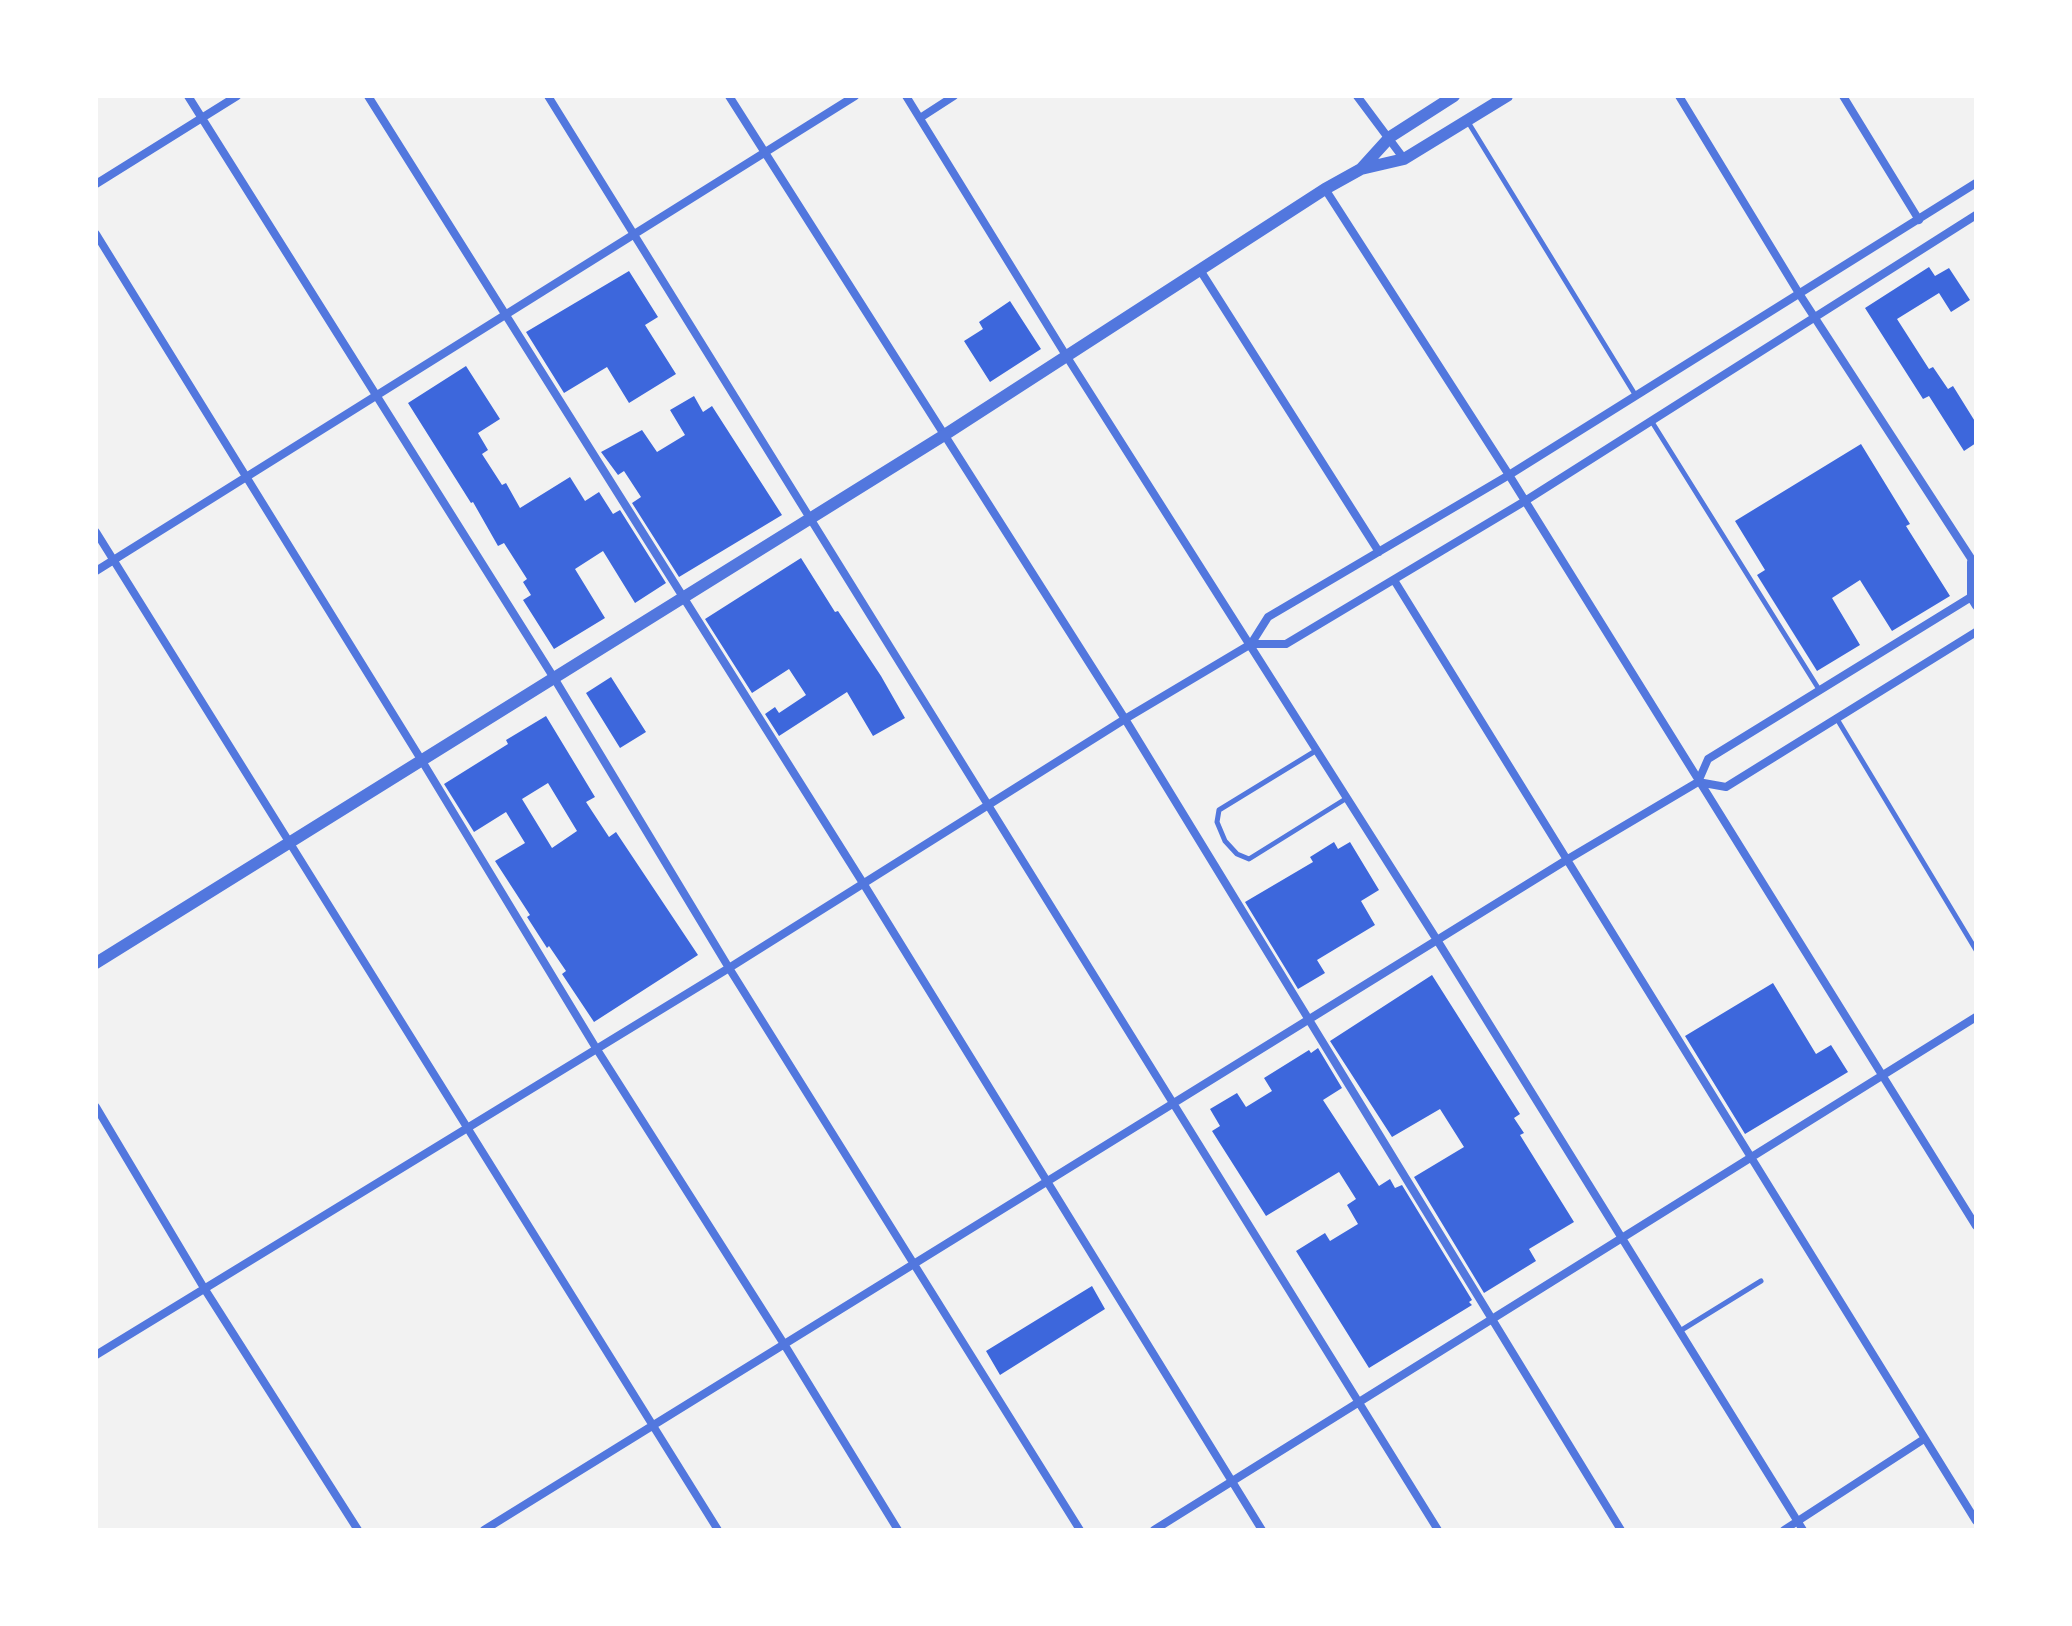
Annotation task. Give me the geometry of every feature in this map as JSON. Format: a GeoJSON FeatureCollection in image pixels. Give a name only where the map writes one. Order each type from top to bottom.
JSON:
{"type":"FeatureCollection","features":[{"type":"Feature","properties":{"kind":"street"},"geometry":{"type":"LineString","coordinates":[[188,96],[554,678],[729,968],[1080,1530]]}},
{"type":"Feature","properties":{"kind":"street"},"geometry":{"type":"LineString","coordinates":[[96,184],[237,96]]}},
{"type":"Feature","properties":{"kind":"street"},"geometry":{"type":"LineString","coordinates":[[368,96],[863,883],[1262,1530]]}},
{"type":"Feature","properties":{"kind":"street"},"geometry":{"type":"LineString","coordinates":[[548,96],[1438,1530]]}},
{"type":"Feature","properties":{"kind":"street"},"geometry":{"type":"LineString","coordinates":[[729,96],[1125,719],[1621,1530]]}},
{"type":"Feature","properties":{"kind":"street"},"geometry":{"type":"LineString","coordinates":[[96,571],[855,96]]}},
{"type":"Feature","properties":{"kind":"street"},"geometry":{"type":"LineString","coordinates":[[906,96],[1067,357],[1437,940],[1803,1530]]}},
{"type":"Feature","properties":{"kind":"street"},"geometry":{"type":"LineString","coordinates":[[920,118],[954,96]]}},
{"type":"Feature","properties":{"kind":"street"},"geometry":{"type":"LineString","coordinates":[[1357,96],[1404,159]]}},
{"type":"Feature","properties":{"kind":"street"},"geometry":{"type":"LineString","coordinates":[[1361,169],[1390,137],[1454,96]]}},
{"type":"Feature","properties":{"kind":"street"},"geometry":{"type":"LineString","coordinates":[[96,963],[946,434],[1325,189],[1361,169],[1404,159],[1507,96]]}},
{"type":"Feature","properties":{"kind":"street"},"geometry":{"type":"LineString","coordinates":[[484,1530],[1568,859],[1698,782],[1708,759],[1974,599],[1974,564],[1815,319],[1679,96]]}},
{"type":"Feature","properties":{"kind":"street"},"geometry":{"type":"LineString","coordinates":[[1843,96],[1919,220]]}},
{"type":"Feature","properties":{"kind":"street"},"geometry":{"type":"LineString","coordinates":[[96,1355],[1251,644],[1268,617],[1509,475],[1976,183]]}},
{"type":"Feature","properties":{"kind":"street"},"geometry":{"type":"LineString","coordinates":[[1325,189],[1509,475],[1976,1226]]}},
{"type":"Feature","properties":{"kind":"street"},"geometry":{"type":"LineString","coordinates":[[1251,644],[1286,644],[1525,501],[1976,215]]}},
{"type":"Feature","properties":{"kind":"street"},"geometry":{"type":"LineString","coordinates":[[96,234],[596,1048],[898,1530]]}},
{"type":"Feature","properties":{"kind":"street"},"geometry":{"type":"LineString","coordinates":[[1200,270],[1379,552]]}},
{"type":"Feature","properties":{"kind":"street"},"geometry":{"type":"LineString","coordinates":[[96,532],[718,1530]]}},
{"type":"Feature","properties":{"kind":"street"},"geometry":{"type":"LineString","coordinates":[[1394,580],[1976,1521]]}},
{"type":"Feature","properties":{"kind":"street"},"geometry":{"type":"LineString","coordinates":[[1698,782],[1726,787],[1976,632]]}},
{"type":"Feature","properties":{"kind":"street"},"geometry":{"type":"LineString","coordinates":[[1154,1530],[1976,1017]]}},
{"type":"Feature","properties":{"kind":"street"},"geometry":{"type":"LineString","coordinates":[[96,1107],[204,1288],[358,1530]]}},
{"type":"Feature","properties":{"kind":"street"},"geometry":{"type":"LineString","coordinates":[[1784,1530],[1924,1439]]}},
{"type":"Feature","properties":{"kind":"lane"},"geometry":{"type":"LineString","coordinates":[[1467,122],[1636,396]]}},
{"type":"Feature","properties":{"kind":"lane"},"geometry":{"type":"LineString","coordinates":[[1652,422],[1820,691]]}},
{"type":"Feature","properties":{"kind":"lane"},"geometry":{"type":"LineString","coordinates":[[1836,719],[1976,950]]}},
{"type":"Feature","properties":{"kind":"lane"},"geometry":{"type":"LineString","coordinates":[[1317,749],[1219,810],[1217,822],[1225,841],[1237,854],[1249,859],[1348,798]]}},
{"type":"Feature","properties":{"kind":"lane"},"geometry":{"type":"LineString","coordinates":[[1680,1331],[1761,1281]]}},
{"type":"Feature","properties":{"kind":"building"},"geometry":{"type":"Polygon","coordinates":[[[1929,267],[1935,276],[1949,268],[1970,300],[1951,312],[1939,293],[1897,319],[1929,369],[1933,367],[1948,389],[1953,386],[1976,423],[1976,443],[1964,451],[1929,396],[1923,399],[1865,308],[1929,267]]]}},
{"type":"Feature","properties":{"kind":"building"},"geometry":{"type":"Polygon","coordinates":[[[629,271],[658,317],[645,325],[676,374],[629,403],[607,367],[564,393],[526,332],[629,271]]]}},
{"type":"Feature","properties":{"kind":"building"},"geometry":{"type":"Polygon","coordinates":[[[1010,301],[1041,349],[990,382],[964,341],[983,329],[979,322],[1010,301]]]}},
{"type":"Feature","properties":{"kind":"building"},"geometry":{"type":"Polygon","coordinates":[[[466,366],[500,419],[478,433],[488,450],[482,454],[502,485],[506,483],[520,508],[570,477],[585,501],[599,492],[613,514],[620,510],[666,583],[635,603],[603,551],[575,569],[605,618],[554,649],[523,600],[531,595],[523,582],[527,579],[504,543],[498,546],[408,403],[466,366]]]}},
{"type":"Feature","properties":{"kind":"building"},"geometry":{"type":"Polygon","coordinates":[[[694,396],[703,412],[712,406],[782,515],[679,577],[632,503],[641,497],[624,471],[618,475],[601,452],[642,430],[657,452],[685,435],[670,410],[694,396]]]}},
{"type":"Feature","properties":{"kind":"building"},"geometry":{"type":"Polygon","coordinates":[[[1861,444],[1910,524],[1906,526],[1950,596],[1892,631],[1860,580],[1832,598],[1860,645],[1817,671],[1757,575],[1765,570],[1735,521],[1861,444]]]}},
{"type":"Feature","properties":{"kind":"building"},"geometry":{"type":"Polygon","coordinates":[[[801,558],[881,676],[905,718],[873,736],[847,692],[779,736],[765,714],[775,707],[779,713],[806,695],[789,669],[752,693],[705,619],[801,558]]]}},
{"type":"Feature","properties":{"kind":"building"},"geometry":{"type":"Polygon","coordinates":[[[611,677],[646,732],[620,748],[586,693],[611,677]]]}},
{"type":"Feature","properties":{"kind":"building"},"geometry":{"type":"Polygon","coordinates":[[[546,716],[595,797],[586,802],[609,837],[616,832],[698,955],[594,1022],[562,974],[566,971],[549,946],[547,948],[495,861],[525,843],[506,812],[474,832],[444,784],[508,744],[506,740],[546,716]],[[548,783],[522,799],[552,848],[577,831],[548,783]]]}},
{"type":"Feature","properties":{"kind":"building"},"geometry":{"type":"Polygon","coordinates":[[[1334,842],[1338,849],[1350,842],[1379,890],[1361,901],[1375,925],[1317,960],[1325,973],[1298,989],[1245,902],[1313,862],[1310,857],[1334,842]]]}},
{"type":"Feature","properties":{"kind":"building"},"geometry":{"type":"Polygon","coordinates":[[[1432,975],[1520,1114],[1514,1118],[1524,1133],[1520,1135],[1574,1222],[1529,1249],[1536,1261],[1484,1293],[1414,1177],[1464,1147],[1440,1109],[1392,1137],[1330,1041],[1432,975]]]}},
{"type":"Feature","properties":{"kind":"building"},"geometry":{"type":"Polygon","coordinates":[[[1773,983],[1816,1054],[1831,1045],[1848,1072],[1745,1134],[1685,1036],[1773,983]]]}},
{"type":"Feature","properties":{"kind":"building"},"geometry":{"type":"Polygon","coordinates":[[[1318,1048],[1342,1088],[1323,1100],[1379,1186],[1390,1179],[1395,1188],[1402,1185],[1472,1300],[1469,1302],[1472,1305],[1369,1368],[1296,1251],[1325,1233],[1330,1241],[1358,1224],[1347,1205],[1356,1199],[1339,1172],[1266,1216],[1212,1131],[1220,1126],[1210,1109],[1237,1093],[1246,1107],[1272,1091],[1264,1078],[1309,1050],[1311,1053],[1318,1048]]]}},
{"type":"Feature","properties":{"kind":"building"},"geometry":{"type":"Polygon","coordinates":[[[1092,1286],[1105,1309],[1000,1375],[986,1351],[1092,1286]]]}}]}
